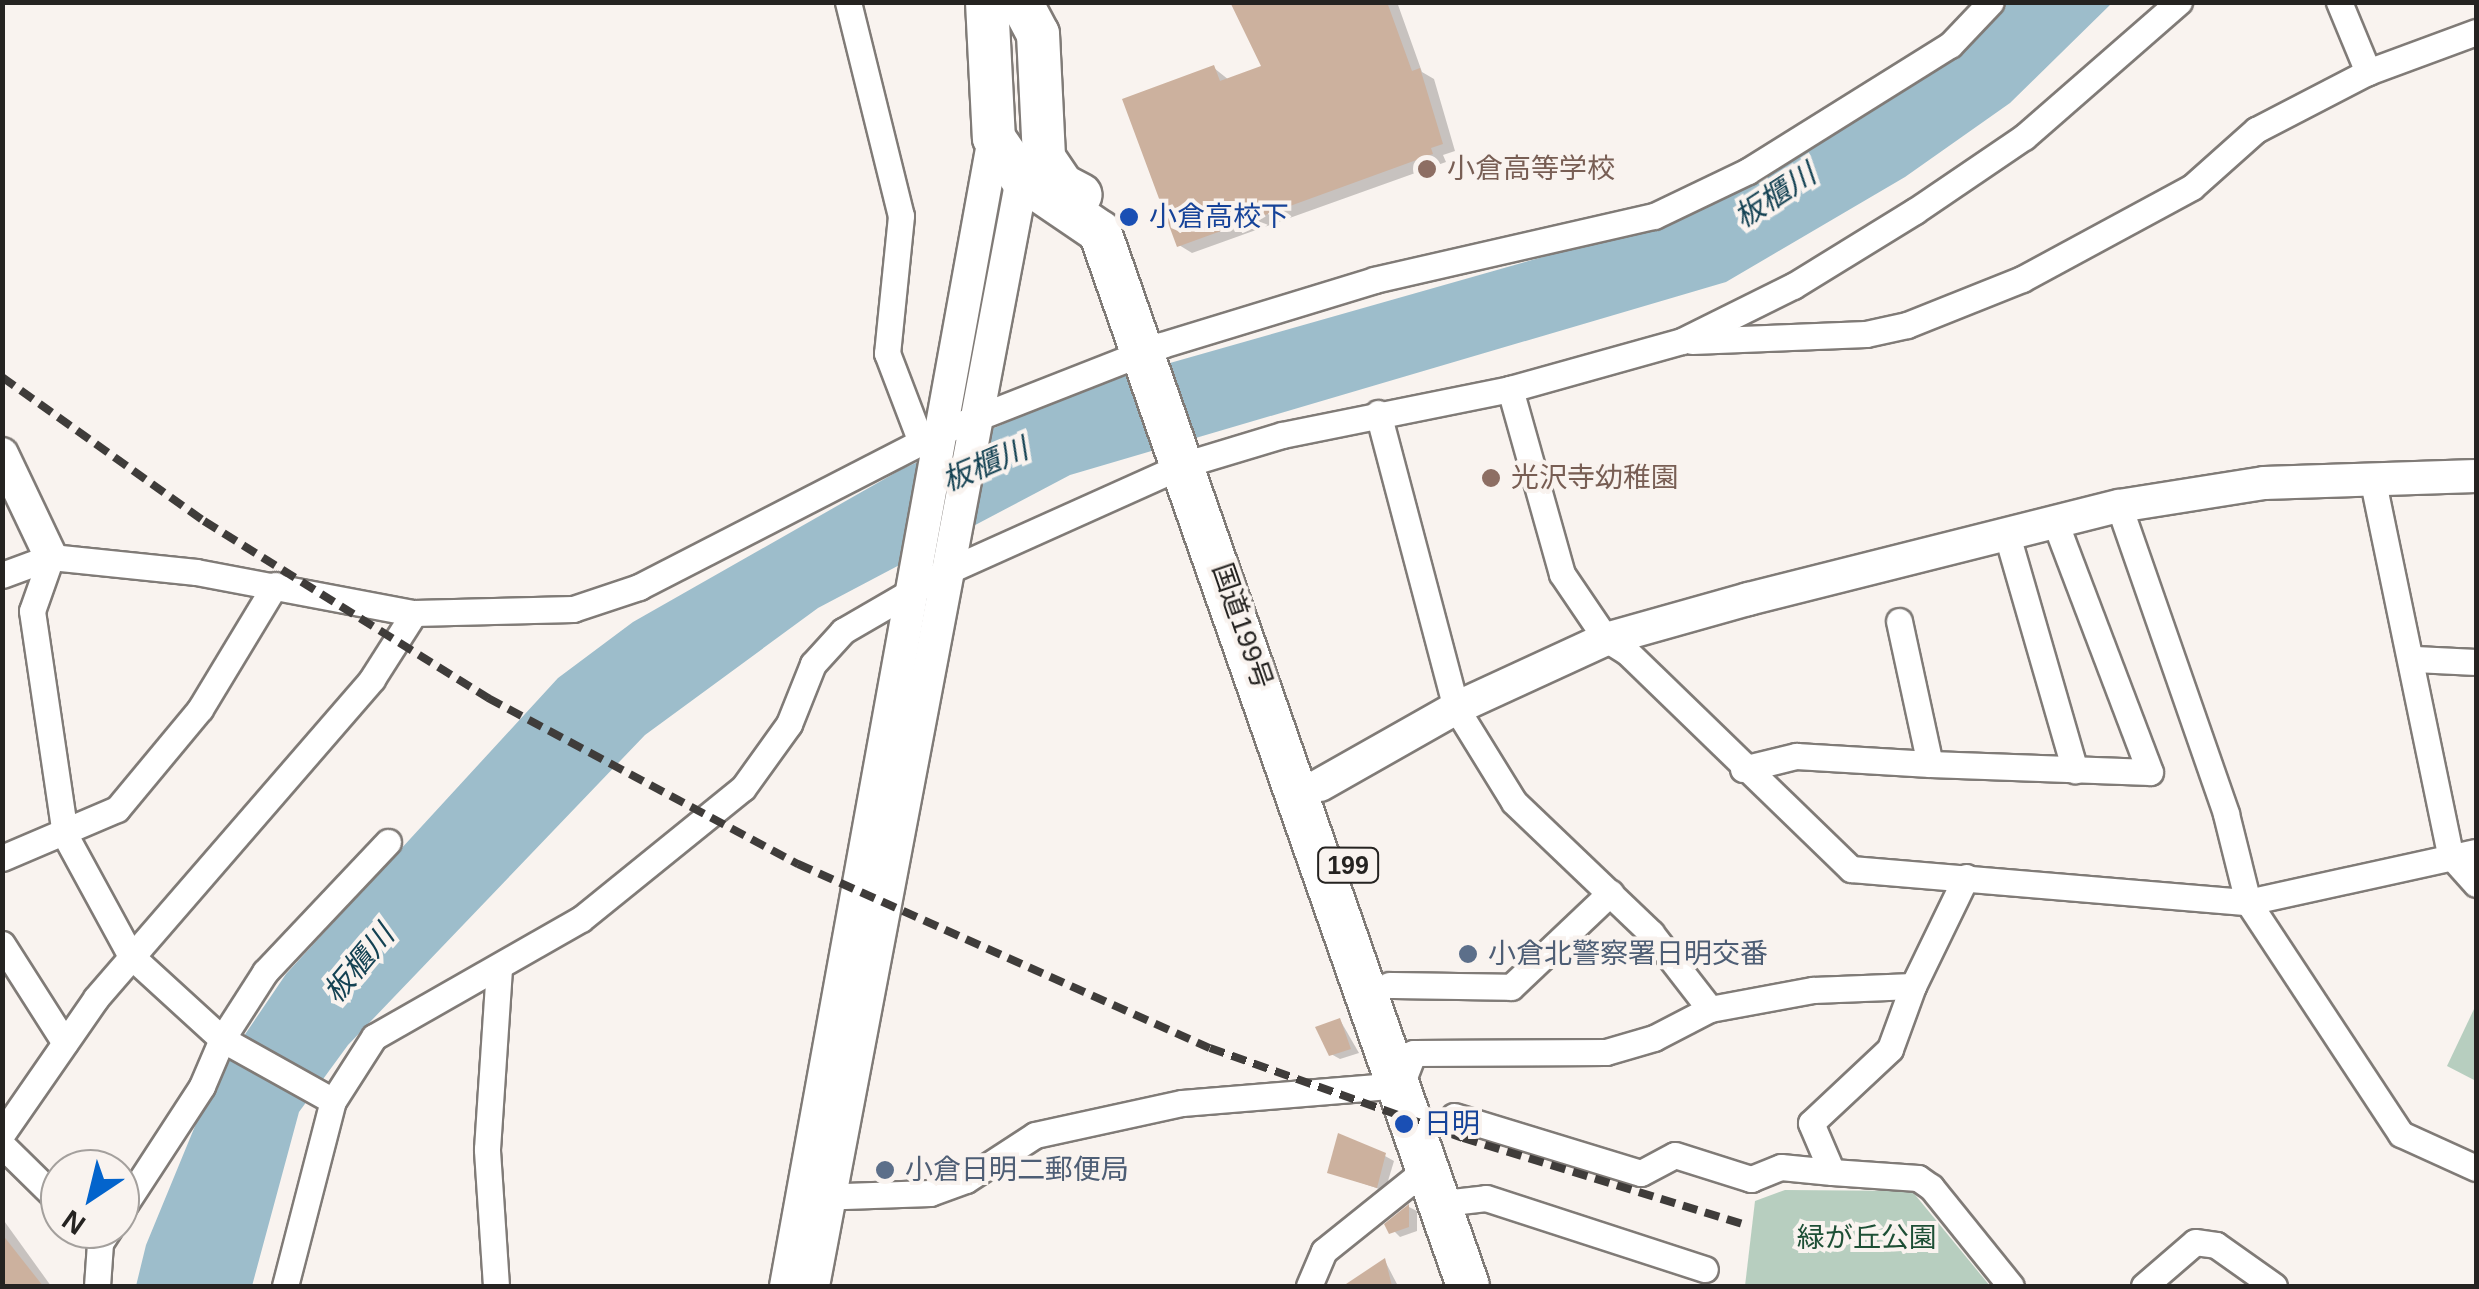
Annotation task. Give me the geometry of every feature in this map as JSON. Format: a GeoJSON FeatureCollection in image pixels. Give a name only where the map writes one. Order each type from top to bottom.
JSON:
{"type":"FeatureCollection","features":[{"type":"Feature","properties":{"kind":"highway"},"geometry":{"type":"LineString","coordinates":[[988,2],[994,138]]}},
{"type":"Feature","properties":{"kind":"highway"},"geometry":{"type":"LineString","coordinates":[[1020,2],[1048,190]]}},
{"type":"Feature","properties":{"kind":"highway","name":"国道199号"},"geometry":{"type":"LineString","coordinates":[[994,138],[1048,190],[1100,232],[1156,355],[1407,1069]]}},
{"type":"Feature","properties":{"kind":"highway","name":"国道199号"},"geometry":{"type":"LineString","coordinates":[[1192,455],[1320,785],[1389,985],[1407,1069],[1468,1286]]}},
{"type":"Feature","properties":{"kind":"highway","name":"国道199号"},"geometry":{"type":"LineString","coordinates":[[1441,1192],[1493,1286]]}},
{"type":"Feature","properties":{"kind":"street"},"geometry":{"type":"LineString","coordinates":[[848,2],[900,216],[888,353],[951,433]]}},
{"type":"Feature","properties":{"kind":"street"},"geometry":{"type":"LineString","coordinates":[[2,575],[51,558],[275,586],[414,613],[573,609],[606,598],[951,433],[1156,355],[1374,280],[1654,216],[1748,171],[1950,46],[1992,2]]}},
{"type":"Feature","properties":{"kind":"street"},"geometry":{"type":"LineString","coordinates":[[285,1286],[324,1095],[374,1037],[580,919],[744,788],[789,724],[813,664],[843,630],[929,570],[1192,455],[1378,413],[1510,389],[1682,341],[1793,286],[1915,211],[2024,137],[2179,2]]}},
{"type":"Feature","properties":{"kind":"street"},"geometry":{"type":"LineString","coordinates":[[2339,2],[2368,72]]}},
{"type":"Feature","properties":{"kind":"street"},"geometry":{"type":"LineString","coordinates":[[1682,341],[1866,334],[1907,325],[2022,279],[2192,187],[2256,130],[2368,72],[2476,32]]}},
{"type":"Feature","properties":{"kind":"street"},"geometry":{"type":"LineString","coordinates":[[786,1286],[815,1197],[929,570],[994,138]]}},
{"type":"Feature","properties":{"kind":"street"},"geometry":{"type":"LineString","coordinates":[[951,433],[1016,225],[1048,190]]}},
{"type":"Feature","properties":{"kind":"street"},"geometry":{"type":"LineString","coordinates":[[983,220],[993,198],[1048,190]]}},
{"type":"Feature","properties":{"kind":"street"},"geometry":{"type":"LineString","coordinates":[[1510,389],[1562,574],[1606,639],[1627,652],[1850,869],[2248,902],[2464,854]]}},
{"type":"Feature","properties":{"kind":"street"},"geometry":{"type":"LineString","coordinates":[[1378,413],[1456,708],[1514,802],[1651,933],[1710,1009]]}},
{"type":"Feature","properties":{"kind":"street"},"geometry":{"type":"LineString","coordinates":[[2,454],[51,558],[32,611],[65,835],[131,956],[226,1041],[324,1095]]}},
{"type":"Feature","properties":{"kind":"street"},"geometry":{"type":"LineString","coordinates":[[1320,785],[1456,708],[1606,639],[2119,506],[2264,484],[2476,476]]}},
{"type":"Feature","properties":{"kind":"street"},"geometry":{"type":"LineString","coordinates":[[2374,482],[2414,659],[2464,854],[2476,884]]}},
{"type":"Feature","properties":{"kind":"street"},"geometry":{"type":"LineString","coordinates":[[2119,506],[2226,814],[2248,902],[2400,1134],[2476,1168]]}},
{"type":"Feature","properties":{"kind":"street"},"geometry":{"type":"LineString","coordinates":[[1743,769],[1796,756],[2150,772],[2055,522]]}},
{"type":"Feature","properties":{"kind":"street"},"geometry":{"type":"LineString","coordinates":[[2006,536],[2076,770]]}},
{"type":"Feature","properties":{"kind":"street"},"geometry":{"type":"LineString","coordinates":[[2,858],[65,835],[117,809],[200,709],[275,586]]}},
{"type":"Feature","properties":{"kind":"street"},"geometry":{"type":"LineString","coordinates":[[2,1134],[131,956],[372,680],[414,613]]}},
{"type":"Feature","properties":{"kind":"street"},"geometry":{"type":"LineString","coordinates":[[1899,620],[1930,764]]}},
{"type":"Feature","properties":{"kind":"street"},"geometry":{"type":"LineString","coordinates":[[2414,659],[2476,662]]}},
{"type":"Feature","properties":{"kind":"street"},"geometry":{"type":"LineString","coordinates":[[140,1181],[202,1086],[266,972],[388,842]]}},
{"type":"Feature","properties":{"kind":"street"},"geometry":{"type":"LineString","coordinates":[[1832,1172],[1811,1123],[1890,1049],[1912,986],[1966,877]]}},
{"type":"Feature","properties":{"kind":"street"},"geometry":{"type":"LineString","coordinates":[[1389,985],[1511,987],[1610,893]]}},
{"type":"Feature","properties":{"kind":"street"},"geometry":{"type":"LineString","coordinates":[[2,944],[65,1043]]}},
{"type":"Feature","properties":{"kind":"street"},"geometry":{"type":"LineString","coordinates":[[496,1286],[487,1149],[499,967]]}},
{"type":"Feature","properties":{"kind":"street"},"geometry":{"type":"LineString","coordinates":[[815,1197],[930,1194],[966,1180],[1035,1135],[1182,1103],[1407,1069],[1606,1052],[1654,1038],[1710,1009],[1813,990],[1912,986]]}},
{"type":"Feature","properties":{"kind":"street"},"geometry":{"type":"LineString","coordinates":[[1454,1116],[1641,1173],[1674,1155],[1751,1179],[1781,1167],[1918,1178],[2011,1286]]}},
{"type":"Feature","properties":{"kind":"street"},"geometry":{"type":"LineString","coordinates":[[2,1145],[40,1182]]}},
{"type":"Feature","properties":{"kind":"street"},"geometry":{"type":"LineString","coordinates":[[1309,1286],[1324,1251],[1441,1192],[1486,1198],[1705,1269]]}},
{"type":"Feature","properties":{"kind":"street"},"geometry":{"type":"LineString","coordinates":[[813,1286],[815,1197]]}},
{"type":"Feature","properties":{"kind":"street"},"geometry":{"type":"LineString","coordinates":[[2144,1286],[2195,1242],[2216,1245],[2274,1286]]}},
{"type":"Feature","properties":{"kind":"street"},"geometry":{"type":"LineString","coordinates":[[97,1286],[98,1249]]}},
{"type":"Feature","properties":{"kind":"green space"},"geometry":{"type":"Polygon","coordinates":[[[2476,1008],[2476,1081],[2447,1066],[2476,1008]]]}},
{"type":"Feature","properties":{"kind":"green space","name":"緑が丘公園"},"geometry":{"type":"Polygon","coordinates":[[[1785,1190],[1912,1191],[1990,1286],[1745,1286],[1755,1201],[1785,1190]]]}},
{"type":"Feature","properties":{"kind":"water","name":"板櫃川"},"geometry":{"type":"Polygon","coordinates":[[[1990,3],[2112,3],[2010,103],[1905,177],[1726,282],[1070,475],[818,608],[645,735],[348,1045],[299,1112],[252,1286],[136,1286],[146,1245],[214,1080],[286,974],[558,678],[633,622],[902,469],[1089,386],[1578,247],[1764,179],[1990,3]]]}},
{"type":"Feature","properties":{"kind":"building"},"geometry":{"type":"Polygon","coordinates":[[[1230,2],[1387,2],[1412,71],[1420,68],[1443,144],[1431,148],[1433,154],[1177,247],[1122,99],[1214,65],[1220,81],[1261,66],[1230,2]]]}},
{"type":"Feature","properties":{"kind":"building"},"geometry":{"type":"Polygon","coordinates":[[[1340,1018],[1351,1049],[1329,1056],[1315,1027],[1340,1018]]]}},
{"type":"Feature","properties":{"kind":"building"},"geometry":{"type":"Polygon","coordinates":[[[1338,1133],[1386,1153],[1377,1188],[1327,1173],[1338,1133]]]}},
{"type":"Feature","properties":{"kind":"building"},"geometry":{"type":"Polygon","coordinates":[[[1409,1204],[1409,1227],[1389,1234],[1384,1224],[1409,1204]]]}},
{"type":"Feature","properties":{"kind":"building"},"geometry":{"type":"Polygon","coordinates":[[[2,1234],[43,1286],[2,1286],[2,1234]]]}},
{"type":"Feature","properties":{"kind":"building"},"geometry":{"type":"Polygon","coordinates":[[[1385,1258],[1392,1286],[1343,1286],[1385,1258]]]}},
{"type":"Feature","properties":{"kind":"railway"},"geometry":{"type":"LineString","coordinates":[[2,377],[204,521],[488,698],[798,864],[1210,1048],[1463,1138],[1743,1224]]}},
{"type":"Feature","properties":{"kind":"place","name":"小倉高等学校"},"geometry":{"type":"Point","coordinates":[1427,169]}},
{"type":"Feature","properties":{"kind":"place","name":"小倉高校下"},"geometry":{"type":"Point","coordinates":[1129,217]}},
{"type":"Feature","properties":{"kind":"place","name":"光沢寺幼稚園"},"geometry":{"type":"Point","coordinates":[1491,478]}},
{"type":"Feature","properties":{"kind":"place","name":"小倉北警察署日明交番"},"geometry":{"type":"Point","coordinates":[1468,954]}},
{"type":"Feature","properties":{"kind":"place","name":"日明"},"geometry":{"type":"Point","coordinates":[1404,1124]}},
{"type":"Feature","properties":{"kind":"place","name":"小倉日明二郵便局"},"geometry":{"type":"Point","coordinates":[885,1170]}}]}
